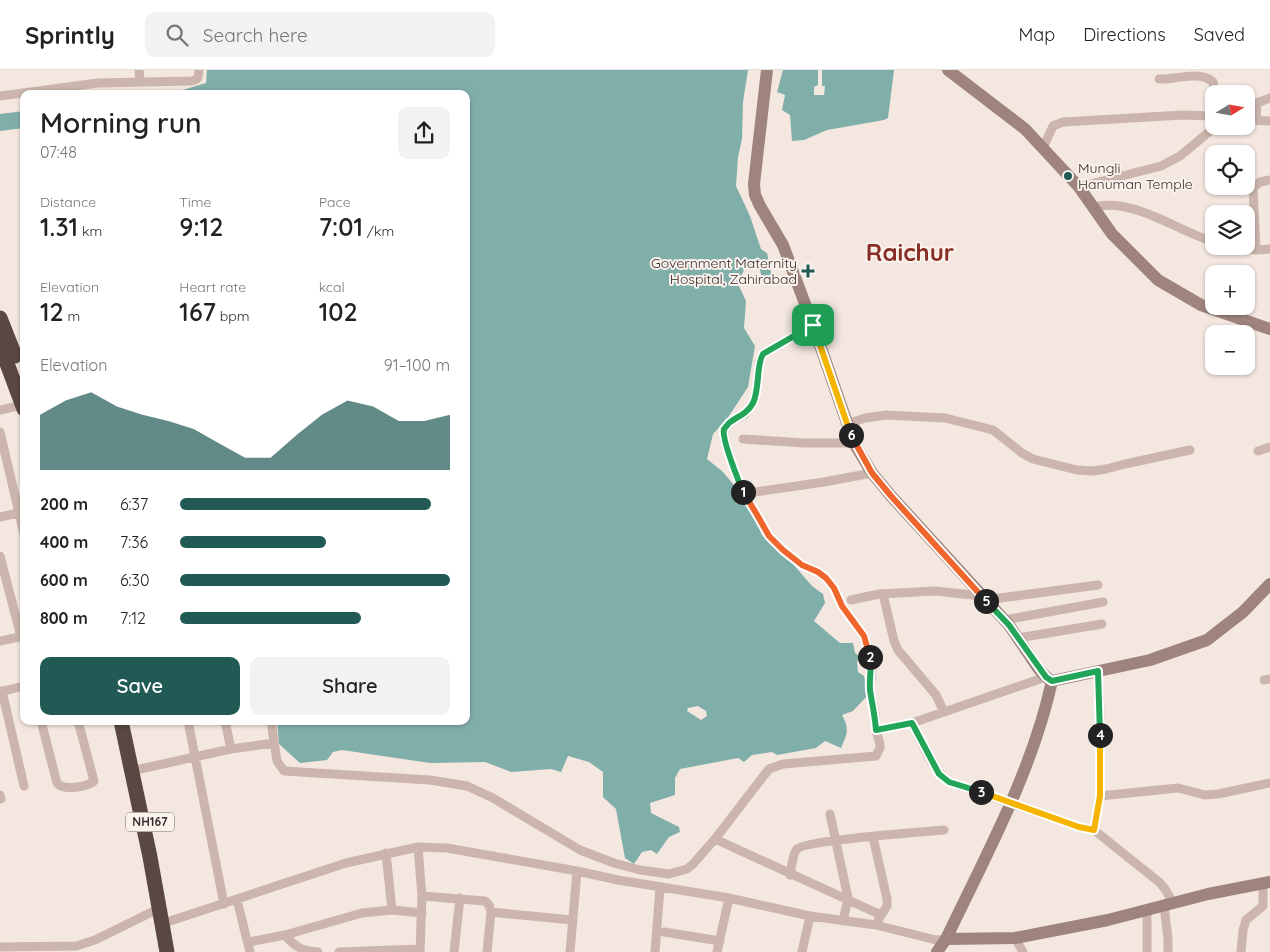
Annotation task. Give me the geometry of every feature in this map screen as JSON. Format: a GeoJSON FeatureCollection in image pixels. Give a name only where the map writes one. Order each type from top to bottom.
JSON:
{"type":"FeatureCollection","features":[{"type":"Feature","properties":{"kind":"highway"},"geometry":{"type":"LineString","coordinates":[[0,318],[20,369]]}},
{"type":"Feature","properties":{"kind":"highway"},"geometry":{"type":"LineString","coordinates":[[0,345],[20,399]]}},
{"type":"Feature","properties":{"kind":"highway","name":"NH167"},"geometry":{"type":"LineString","coordinates":[[122,725],[150,857],[158,909],[175,952]]}},
{"type":"Feature","properties":{"kind":"highway","name":"NH167"},"geometry":{"type":"LineString","coordinates":[[132,725],[165,923],[167,952]]}},
{"type":"Feature","properties":{"kind":"street"},"geometry":{"type":"LineString","coordinates":[[139,70],[140,82]]}},
{"type":"Feature","properties":{"kind":"street"},"geometry":{"type":"LineString","coordinates":[[42,90],[98,82],[194,80],[199,77],[200,70]]}},
{"type":"Feature","properties":{"kind":"street"},"geometry":{"type":"LineString","coordinates":[[767,70],[754,184],[755,195],[783,245],[854,443],[872,473],[891,496],[1004,620],[1049,679],[1046,710],[1031,756],[946,940],[936,952]]}},
{"type":"Feature","properties":{"kind":"street"},"geometry":{"type":"LineString","coordinates":[[948,70],[1025,129],[1079,187],[1112,234],[1158,280],[1201,305],[1270,329]]}},
{"type":"Feature","properties":{"kind":"street"},"geometry":{"type":"LineString","coordinates":[[1159,79],[1170,80],[1188,76],[1206,77],[1213,82],[1214,85]]}},
{"type":"Feature","properties":{"kind":"street"},"geometry":{"type":"LineString","coordinates":[[0,96],[20,93]]}},
{"type":"Feature","properties":{"kind":"street"},"geometry":{"type":"LineString","coordinates":[[1270,98],[1258,103],[1256,120],[1270,121]]}},
{"type":"Feature","properties":{"kind":"street"},"geometry":{"type":"LineString","coordinates":[[1043,148],[1053,126],[1063,122],[1183,115],[1205,116]]}},
{"type":"Feature","properties":{"kind":"street"},"geometry":{"type":"LineString","coordinates":[[1079,187],[1172,162],[1205,134]]}},
{"type":"Feature","properties":{"kind":"street"},"geometry":{"type":"LineString","coordinates":[[1270,180],[1260,182],[1253,188],[1256,250],[1270,249]]}},
{"type":"Feature","properties":{"kind":"street"},"geometry":{"type":"LineString","coordinates":[[1094,207],[1101,205],[1132,208],[1205,238]]}},
{"type":"Feature","properties":{"kind":"street"},"geometry":{"type":"LineString","coordinates":[[272,725],[277,761],[284,771],[430,780],[467,786],[493,798],[580,850],[614,863],[640,870],[669,874],[678,873],[693,864],[715,839],[763,774],[769,769],[783,764],[874,758],[880,748],[870,688],[872,668],[864,636],[842,606],[834,588],[826,578],[802,565],[769,536],[744,494],[724,437],[724,428],[745,414],[753,403],[757,389],[759,362],[763,354],[813,325]]}},
{"type":"Feature","properties":{"kind":"street"},"geometry":{"type":"LineString","coordinates":[[0,410],[20,407]]}},
{"type":"Feature","properties":{"kind":"street"},"geometry":{"type":"LineString","coordinates":[[847,424],[864,418],[886,415],[945,418],[993,430],[1032,459],[1093,472],[1190,450]]}},
{"type":"Feature","properties":{"kind":"street"},"geometry":{"type":"LineString","coordinates":[[0,432],[20,519]]}},
{"type":"Feature","properties":{"kind":"street"},"geometry":{"type":"LineString","coordinates":[[743,439],[804,443],[854,443]]}},
{"type":"Feature","properties":{"kind":"street"},"geometry":{"type":"LineString","coordinates":[[1258,451],[1270,447]]}},
{"type":"Feature","properties":{"kind":"street"},"geometry":{"type":"LineString","coordinates":[[756,492],[872,473]]}},
{"type":"Feature","properties":{"kind":"street"},"geometry":{"type":"LineString","coordinates":[[0,517],[18,512]]}},
{"type":"Feature","properties":{"kind":"street"},"geometry":{"type":"LineString","coordinates":[[0,556],[20,626]]}},
{"type":"Feature","properties":{"kind":"street"},"geometry":{"type":"LineString","coordinates":[[876,730],[912,723],[1049,679],[1150,660],[1207,640],[1242,612],[1270,584]]}},
{"type":"Feature","properties":{"kind":"street"},"geometry":{"type":"LineString","coordinates":[[851,600],[883,594],[936,591],[983,598],[1098,585]]}},
{"type":"Feature","properties":{"kind":"street"},"geometry":{"type":"LineString","coordinates":[[883,594],[894,641],[898,650],[936,695],[944,712]]}},
{"type":"Feature","properties":{"kind":"street"},"geometry":{"type":"LineString","coordinates":[[1004,620],[1103,602]]}},
{"type":"Feature","properties":{"kind":"street"},"geometry":{"type":"LineString","coordinates":[[1018,638],[1102,624]]}},
{"type":"Feature","properties":{"kind":"street"},"geometry":{"type":"LineString","coordinates":[[0,641],[20,638]]}},
{"type":"Feature","properties":{"kind":"street"},"geometry":{"type":"LineString","coordinates":[[1094,830],[1100,796],[1098,671]]}},
{"type":"Feature","properties":{"kind":"street"},"geometry":{"type":"LineString","coordinates":[[20,687],[1,692],[24,786]]}},
{"type":"Feature","properties":{"kind":"street"},"geometry":{"type":"LineString","coordinates":[[912,723],[939,774],[949,782],[1079,827],[1094,830],[1159,882],[1165,889],[1168,904],[1168,952]]}},
{"type":"Feature","properties":{"kind":"street"},"geometry":{"type":"LineString","coordinates":[[43,725],[57,783],[65,788],[89,784],[94,781],[79,725]]}},
{"type":"Feature","properties":{"kind":"street"},"geometry":{"type":"LineString","coordinates":[[189,725],[224,904]]}},
{"type":"Feature","properties":{"kind":"street"},"geometry":{"type":"LineString","coordinates":[[226,725],[232,749]]}},
{"type":"Feature","properties":{"kind":"street"},"geometry":{"type":"LineString","coordinates":[[140,769],[232,749],[274,743]]}},
{"type":"Feature","properties":{"kind":"street"},"geometry":{"type":"LineString","coordinates":[[1100,796],[1178,788],[1205,795],[1270,783]]}},
{"type":"Feature","properties":{"kind":"street"},"geometry":{"type":"LineString","coordinates":[[830,814],[848,898],[843,921]]}},
{"type":"Feature","properties":{"kind":"street"},"geometry":{"type":"LineString","coordinates":[[790,875],[795,851],[802,846],[836,840],[944,830]]}},
{"type":"Feature","properties":{"kind":"street"},"geometry":{"type":"LineString","coordinates":[[872,837],[887,899],[887,906],[876,925]]}},
{"type":"Feature","properties":{"kind":"street"},"geometry":{"type":"LineString","coordinates":[[715,839],[790,875],[848,898],[881,915]]}},
{"type":"Feature","properties":{"kind":"street"},"geometry":{"type":"LineString","coordinates":[[165,923],[346,863],[418,847],[447,848],[728,898],[810,916],[876,925],[936,940],[1015,938],[1108,920],[1168,904],[1266,882],[1263,906],[1246,920],[1241,952]]}},
{"type":"Feature","properties":{"kind":"street"},"geometry":{"type":"LineString","coordinates":[[339,952],[420,951],[422,896],[418,847]]}},
{"type":"Feature","properties":{"kind":"street"},"geometry":{"type":"LineString","coordinates":[[386,853],[392,910]]}},
{"type":"Feature","properties":{"kind":"street"},"geometry":{"type":"LineString","coordinates":[[570,952],[577,871]]}},
{"type":"Feature","properties":{"kind":"street"},"geometry":{"type":"LineString","coordinates":[[655,952],[660,887]]}},
{"type":"Feature","properties":{"kind":"street"},"geometry":{"type":"LineString","coordinates":[[422,896],[460,898],[485,901],[489,904],[491,912],[487,952]]}},
{"type":"Feature","properties":{"kind":"street"},"geometry":{"type":"LineString","coordinates":[[454,952],[460,898]]}},
{"type":"Feature","properties":{"kind":"street"},"geometry":{"type":"LineString","coordinates":[[717,952],[728,898]]}},
{"type":"Feature","properties":{"kind":"street"},"geometry":{"type":"LineString","coordinates":[[238,900],[250,952]]}},
{"type":"Feature","properties":{"kind":"street"},"geometry":{"type":"LineString","coordinates":[[0,947],[64,950],[86,944],[158,909]]}},
{"type":"Feature","properties":{"kind":"street"},"geometry":{"type":"LineString","coordinates":[[249,942],[285,935],[362,913],[392,910],[422,913]]}},
{"type":"Feature","properties":{"kind":"street"},"geometry":{"type":"LineString","coordinates":[[1147,910],[1147,952]]}},
{"type":"Feature","properties":{"kind":"street"},"geometry":{"type":"LineString","coordinates":[[491,912],[572,920]]}},
{"type":"Feature","properties":{"kind":"street"},"geometry":{"type":"LineString","coordinates":[[802,952],[810,916]]}},
{"type":"Feature","properties":{"kind":"street"},"geometry":{"type":"LineString","coordinates":[[664,932],[720,941]]}},
{"type":"Feature","properties":{"kind":"street"},"geometry":{"type":"LineString","coordinates":[[285,935],[298,948],[318,952]]}},
{"type":"Feature","properties":{"kind":"street"},"geometry":{"type":"LineString","coordinates":[[1015,938],[1023,952]]}},
{"type":"Feature","properties":{"kind":"water"},"geometry":{"type":"Polygon","coordinates":[[[207,70],[748,70],[743,102],[742,139],[738,157],[736,186],[750,216],[761,249],[767,253],[772,277],[762,279],[760,270],[746,265],[738,284],[746,301],[744,328],[755,346],[748,387],[727,419],[713,434],[707,459],[723,472],[733,484],[756,519],[762,535],[793,564],[812,586],[823,594],[825,603],[814,621],[840,643],[853,643],[855,653],[860,657],[857,662],[858,672],[864,676],[868,695],[853,711],[842,715],[847,732],[841,748],[825,741],[816,748],[777,755],[772,752],[752,755],[744,762],[738,758],[680,769],[675,778],[675,795],[650,803],[651,813],[679,827],[680,832],[669,837],[657,854],[651,850],[642,852],[634,864],[625,858],[616,809],[603,797],[603,772],[589,762],[568,756],[561,772],[551,769],[511,772],[485,762],[430,763],[342,750],[333,752],[327,760],[300,763],[279,744],[277,725],[470,725],[470,90],[182,90],[206,83],[207,70]],[[698,706],[688,708],[687,711],[701,720],[707,716],[706,711],[698,706]]]}},
{"type":"Feature","properties":{"kind":"water"},"geometry":{"type":"Polygon","coordinates":[[[783,70],[818,70],[818,85],[814,87],[814,95],[824,95],[825,86],[822,86],[822,70],[894,70],[888,118],[827,130],[804,140],[792,141],[790,115],[782,110],[785,95],[777,92],[783,70]]]}},
{"type":"Feature","properties":{"kind":"water"},"geometry":{"type":"Polygon","coordinates":[[[20,112],[20,128],[0,131],[0,114],[20,112]]]}},
{"type":"Feature","properties":{"kind":"place","name":"Mungli Hanuman Temple"},"geometry":{"type":"Point","coordinates":[1068,176]}},
{"type":"Feature","properties":{"kind":"place","name":"Government Maternity Hospital, Zahirabad"},"geometry":{"type":"Point","coordinates":[808,271]}},
{"type":"Feature","properties":{"kind":"district","name":"Raichur"},"geometry":{"type":"Point","coordinates":[910,253]}},
{"type":"Feature","properties":{"kind":"route"},"geometry":{"type":"LineString","coordinates":[[813,325],[854,443],[872,473],[1009,625],[1046,677],[1052,681],[1098,671],[1100,796],[1094,830],[1079,827],[949,782],[939,774],[933,765],[912,723],[876,730],[870,688],[872,668],[864,636],[842,606],[834,588],[826,578],[802,565],[769,536],[744,494],[724,437],[724,428],[745,414],[753,403],[757,389],[759,362],[763,354],[792,339],[813,325]]}}]}
